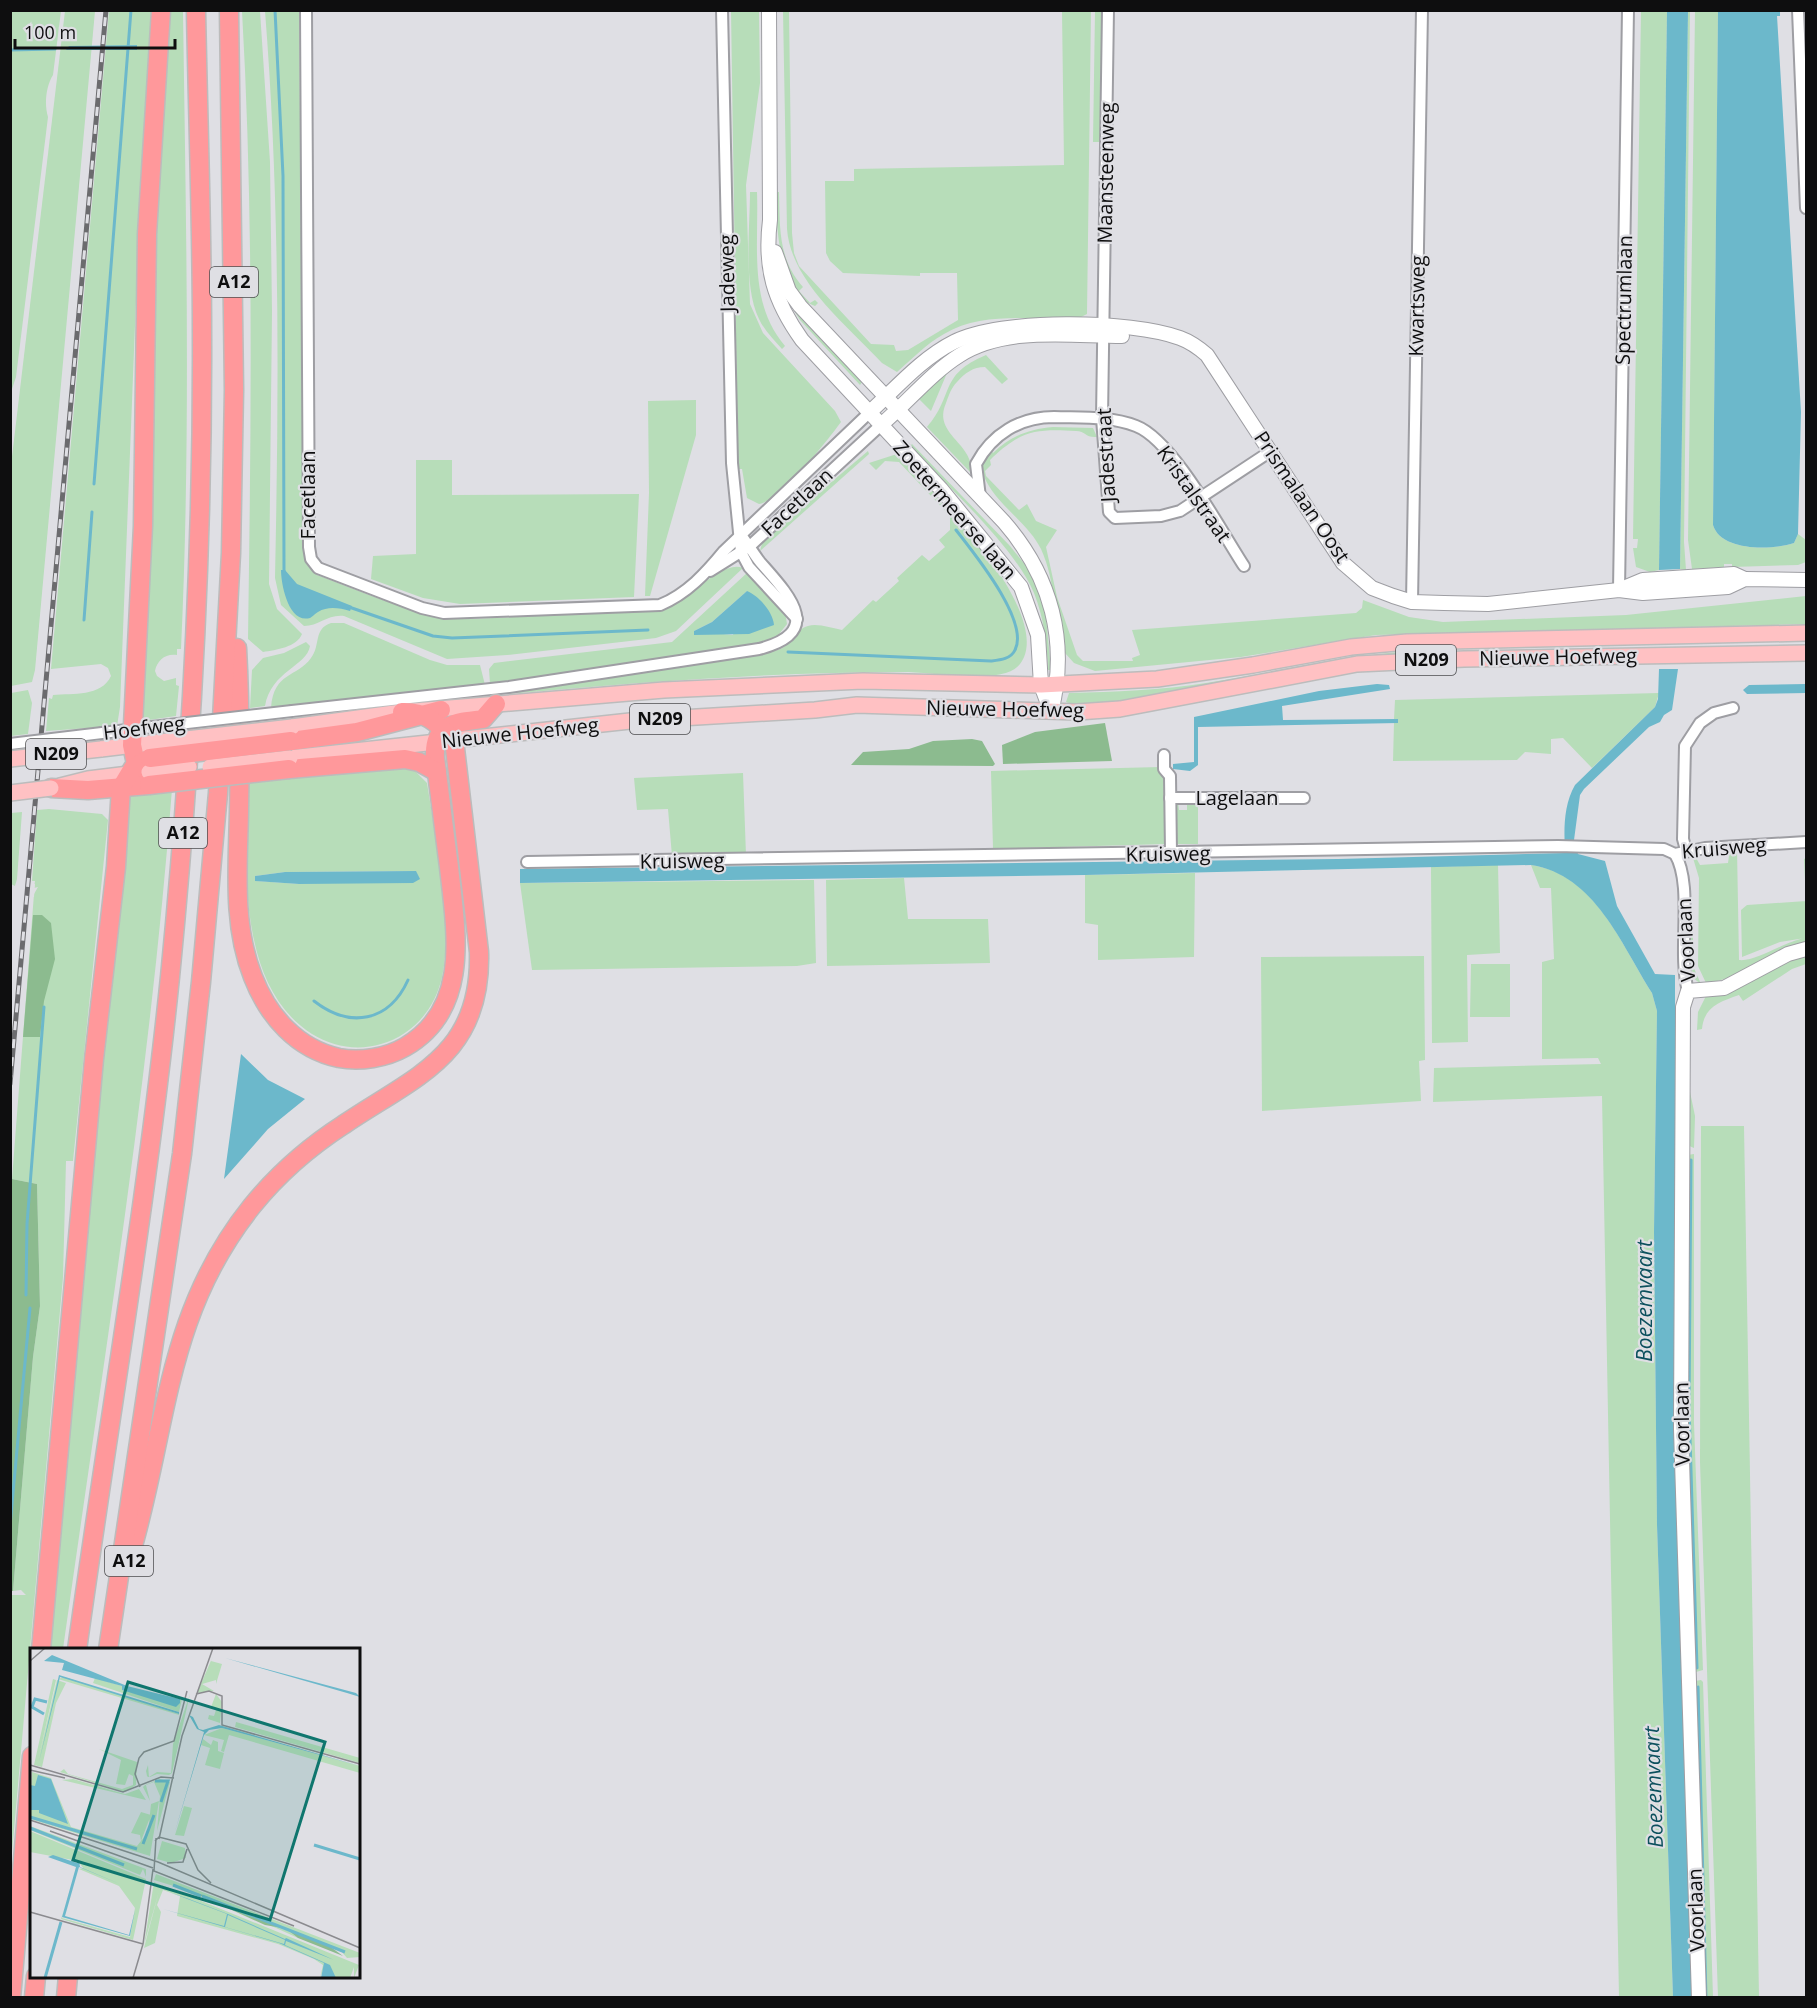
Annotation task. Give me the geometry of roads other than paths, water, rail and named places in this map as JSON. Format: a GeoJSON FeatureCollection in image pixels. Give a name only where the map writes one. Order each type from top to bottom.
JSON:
{"type":"FeatureCollection","features":[{"type":"Feature","properties":{"kind":"highway"},"geometry":{"type":"LineString","coordinates":[[41,1648],[94,1059],[120,816],[141,770],[133,737],[143,534],[147,211],[161,10]]}},
{"type":"Feature","properties":{"kind":"highway","name":"A12"},"geometry":{"type":"LineString","coordinates":[[77,1648],[151,1145],[171,964],[187,773],[199,556],[202,399],[202,251],[196,10]]}},
{"type":"Feature","properties":{"kind":"highway","name":"A12"},"geometry":{"type":"LineString","coordinates":[[108,1648],[165,1277],[192,1068],[218,794],[231,553],[234,274],[229,10]]}},
{"type":"Feature","properties":{"kind":"highway","name":"A12"},"geometry":{"type":"LineString","coordinates":[[231,553],[239,689],[237,874],[242,937],[252,975],[270,1009],[289,1032],[314,1049],[352,1059],[390,1054],[425,1032],[445,1005],[455,973],[456,936],[437,772],[444,737]]}},
{"type":"Feature","properties":{"kind":"highway","name":"N209"},"geometry":{"type":"LineString","coordinates":[[433,712],[444,737],[459,722],[483,719],[500,698]]}},
{"type":"Feature","properties":{"kind":"highway","name":"N209"},"geometry":{"type":"LineString","coordinates":[[402,712],[433,712]]}},
{"type":"Feature","properties":{"kind":"highway","name":"N209"},"geometry":{"type":"LineString","coordinates":[[141,770],[290,749],[433,712]]}},
{"type":"Feature","properties":{"kind":"highway","name":"A12"},"geometry":{"type":"LineString","coordinates":[[113,1614],[144,1508],[178,1348],[193,1306],[218,1255],[253,1205],[289,1167],[341,1126],[424,1074],[449,1048],[471,1009],[478,983],[479,952],[444,737]]}},
{"type":"Feature","properties":{"kind":"highway","name":"N209"},"geometry":{"type":"LineString","coordinates":[[51,788],[97,789],[141,770],[290,749],[405,759],[419,762],[437,772]]}},
{"type":"Feature","properties":{"kind":"highway"},"geometry":{"type":"LineString","coordinates":[[97,789],[120,816]]}},
{"type":"Feature","properties":{"kind":"highway"},"geometry":{"type":"LineString","coordinates":[[11,1998],[30,1779]]}},
{"type":"Feature","properties":{"kind":"highway"},"geometry":{"type":"LineString","coordinates":[[34,1998],[36,1978]]}},
{"type":"Feature","properties":{"kind":"highway"},"geometry":{"type":"LineString","coordinates":[[66,1998],[68,1978]]}},
{"type":"Feature","properties":{"kind":"main road","name":"Nieuwe Hoefweg"},"geometry":{"type":"LineString","coordinates":[[500,698],[843,681],[1041,685],[1157,679],[1253,665],[1351,647],[1407,642],[1806,633]]}},
{"type":"Feature","properties":{"kind":"main road","name":"Nieuwe Hoefweg"},"geometry":{"type":"LineString","coordinates":[[433,712],[478,721],[506,734],[630,721],[815,710],[857,705],[1077,712],[1161,702],[1357,664],[1476,658],[1806,653]]}},
{"type":"Feature","properties":{"kind":"main road","name":"Nieuwe Hoefweg"},"geometry":{"type":"LineString","coordinates":[[141,770],[202,767],[290,749],[402,712]]}},
{"type":"Feature","properties":{"kind":"main road","name":"Hoefweg"},"geometry":{"type":"LineString","coordinates":[[10,759],[133,737]]}},
{"type":"Feature","properties":{"kind":"main road","name":"Hoefweg"},"geometry":{"type":"LineString","coordinates":[[141,770],[204,737]]}},
{"type":"Feature","properties":{"kind":"main road","name":"Nieuwe Hoefweg"},"geometry":{"type":"LineString","coordinates":[[204,737],[290,749],[444,737]]}},
{"type":"Feature","properties":{"kind":"main road","name":"N209"},"geometry":{"type":"LineString","coordinates":[[10,793],[51,788]]}},
{"type":"Feature","properties":{"kind":"street","name":"Facetlaan"},"geometry":{"type":"LineString","coordinates":[[306,10],[309,548],[314,564],[333,575],[422,608],[472,614],[660,605],[675,599],[707,572],[741,535],[870,412]]}},
{"type":"Feature","properties":{"kind":"street","name":"Jadeweg"},"geometry":{"type":"LineString","coordinates":[[722,10],[732,464],[741,535]]}},
{"type":"Feature","properties":{"kind":"street","name":"Zoetermeerse laan"},"geometry":{"type":"LineString","coordinates":[[769,10],[770,220],[766,250],[777,299],[787,320],[802,340],[882,424],[963,515],[1021,587],[1038,634],[1041,685],[1051,712]]}},
{"type":"Feature","properties":{"kind":"street","name":"Maansteenweg"},"geometry":{"type":"LineString","coordinates":[[1104,331],[1108,10]]}},
{"type":"Feature","properties":{"kind":"street","name":"Kwartsweg"},"geometry":{"type":"LineString","coordinates":[[1412,602],[1422,10]]}},
{"type":"Feature","properties":{"kind":"street","name":"Spectrumlaan"},"geometry":{"type":"LineString","coordinates":[[1619,590],[1628,10]]}},
{"type":"Feature","properties":{"kind":"street"},"geometry":{"type":"LineString","coordinates":[[1798,10],[1802,37],[1806,208]]}},
{"type":"Feature","properties":{"kind":"street","name":"Zoetermeerse laan"},"geometry":{"type":"LineString","coordinates":[[770,220],[780,270],[789,291],[813,321],[980,497],[1030,555],[1044,584],[1053,615],[1058,684],[1051,712]]}},
{"type":"Feature","properties":{"kind":"street","name":"Prismalaan Oost"},"geometry":{"type":"LineString","coordinates":[[870,412],[933,354],[972,334],[1022,325],[1163,333],[1182,338],[1207,355],[1343,563],[1372,588],[1412,602],[1488,604],[1619,590],[1643,580],[1734,574],[1745,579],[1806,580]]}},
{"type":"Feature","properties":{"kind":"street","name":"Prismalaan Oost"},"geometry":{"type":"LineString","coordinates":[[882,424],[944,367],[978,345],[1021,336],[1104,331]]}},
{"type":"Feature","properties":{"kind":"street","name":"Jadestraat"},"geometry":{"type":"LineString","coordinates":[[1104,331],[1102,418],[1111,516],[1115,518],[1170,514],[1180,511],[1199,497]]}},
{"type":"Feature","properties":{"kind":"street","name":"Kristalstraat"},"geometry":{"type":"LineString","coordinates":[[980,497],[976,464],[981,454],[999,434],[1022,422],[1044,417],[1102,418],[1138,426],[1167,449],[1244,566]]}},
{"type":"Feature","properties":{"kind":"street","name":"Facetlaan"},"geometry":{"type":"LineString","coordinates":[[707,572],[746,549],[882,424]]}},
{"type":"Feature","properties":{"kind":"street"},"geometry":{"type":"LineString","coordinates":[[1199,497],[1271,451]]}},
{"type":"Feature","properties":{"kind":"street"},"geometry":{"type":"LineString","coordinates":[[741,535],[746,549]]}},
{"type":"Feature","properties":{"kind":"street","name":"Nieuwe Hoefweg"},"geometry":{"type":"LineString","coordinates":[[205,721],[475,690],[500,698],[759,649],[787,638],[793,631],[796,619],[792,598],[746,549]]}},
{"type":"Feature","properties":{"kind":"street","name":"Prismalaan Oost"},"geometry":{"type":"LineString","coordinates":[[1777,578],[1788,573],[1806,572]]}},
{"type":"Feature","properties":{"kind":"street","name":"Voorlaan"},"geometry":{"type":"LineString","coordinates":[[1699,1998],[1681,1429],[1683,1007],[1688,991],[1683,972],[1680,852],[1683,839],[1685,746],[1700,723],[1714,713],[1733,708]]}},
{"type":"Feature","properties":{"kind":"street","name":"Hoefweg"},"geometry":{"type":"LineString","coordinates":[[133,737],[152,727],[205,721]]}},
{"type":"Feature","properties":{"kind":"street","name":"Hoefweg"},"geometry":{"type":"LineString","coordinates":[[10,744],[101,741]]}},
{"type":"Feature","properties":{"kind":"street","name":"Lagelaan"},"geometry":{"type":"LineString","coordinates":[[1164,755],[1164,769],[1170,776],[1171,853]]}},
{"type":"Feature","properties":{"kind":"street","name":"Lagelaan"},"geometry":{"type":"LineString","coordinates":[[1170,798],[1304,798]]}},
{"type":"Feature","properties":{"kind":"street","name":"Kruisweg"},"geometry":{"type":"LineString","coordinates":[[527,862],[1558,846],[1664,849],[1680,852],[1806,842]]}},
{"type":"Feature","properties":{"kind":"street"},"geometry":{"type":"LineString","coordinates":[[1688,991],[1724,988],[1788,954],[1806,949]]}},
{"type":"Feature","properties":{"kind":"water"},"geometry":{"type":"Polygon","coordinates":[[[1667,11],[1688,11],[1680,569],[1659,570],[1667,11]]]}},
{"type":"Feature","properties":{"kind":"water"},"geometry":{"type":"Polygon","coordinates":[[[1718,11],[1780,12],[1780,16],[1777,16],[1801,412],[1798,534],[1794,543],[1774,547],[1761,548],[1737,544],[1718,534],[1713,525],[1718,11]]]}},
{"type":"Feature","properties":{"kind":"water"},"geometry":{"type":"Polygon","coordinates":[[[137,45],[137,50],[66,50],[69,46],[137,45]]]}},
{"type":"Feature","properties":{"kind":"water"},"geometry":{"type":"Polygon","coordinates":[[[281,570],[285,570],[297,584],[352,606],[350,611],[330,608],[310,618],[296,615],[284,592],[281,570]]]}},
{"type":"Feature","properties":{"kind":"water"},"geometry":{"type":"Polygon","coordinates":[[[747,591],[765,605],[774,625],[749,634],[694,635],[694,631],[712,622],[747,591]]]}},
{"type":"Feature","properties":{"kind":"water"},"geometry":{"type":"Polygon","coordinates":[[[1659,669],[1678,669],[1672,710],[1664,715],[1660,722],[1649,727],[1584,789],[1580,795],[1574,840],[1578,854],[1605,861],[1617,906],[1655,974],[1675,975],[1675,1401],[1693,1997],[1673,1997],[1657,1525],[1654,1232],[1657,1011],[1652,993],[1629,954],[1604,914],[1589,897],[1573,882],[1553,871],[1531,865],[1085,875],[520,883],[520,869],[1338,859],[1565,853],[1566,810],[1575,785],[1655,707],[1658,699],[1659,669]]]}},
{"type":"Feature","properties":{"kind":"water"},"geometry":{"type":"Polygon","coordinates":[[[1377,684],[1389,685],[1390,689],[1282,706],[1283,720],[1398,719],[1398,723],[1198,727],[1198,765],[1190,771],[1173,769],[1173,764],[1194,762],[1194,717],[1319,691],[1377,684]]]}},
{"type":"Feature","properties":{"kind":"water"},"geometry":{"type":"Polygon","coordinates":[[[1806,684],[1806,693],[1747,694],[1743,690],[1749,685],[1806,684]]]}},
{"type":"Feature","properties":{"kind":"water"},"geometry":{"type":"Polygon","coordinates":[[[416,871],[420,879],[413,883],[299,884],[255,881],[255,876],[285,872],[416,871]]]}},
{"type":"Feature","properties":{"kind":"water"},"geometry":{"type":"Polygon","coordinates":[[[241,1054],[268,1080],[305,1099],[268,1129],[224,1179],[241,1054]]]}},
{"type":"Feature","properties":{"kind":"waterway"},"geometry":{"type":"LineString","coordinates":[[94,484],[131,10]]}},
{"type":"Feature","properties":{"kind":"waterway"},"geometry":{"type":"LineString","coordinates":[[275,10],[283,176],[284,573]]}},
{"type":"Feature","properties":{"kind":"waterway"},"geometry":{"type":"LineString","coordinates":[[10,50],[55,49]]}},
{"type":"Feature","properties":{"kind":"waterway"},"geometry":{"type":"LineString","coordinates":[[84,620],[92,512]]}},
{"type":"Feature","properties":{"kind":"waterway"},"geometry":{"type":"LineString","coordinates":[[788,652],[991,661],[1005,659],[1011,655],[1015,650],[1017,637],[1007,605],[986,570],[956,530]]}},
{"type":"Feature","properties":{"kind":"waterway"},"geometry":{"type":"LineString","coordinates":[[349,607],[433,636],[452,638],[648,630]]}},
{"type":"Feature","properties":{"kind":"waterway"},"geometry":{"type":"LineString","coordinates":[[314,1001],[341,1015],[355,1018],[367,1017],[390,1005],[408,980]]}},
{"type":"Feature","properties":{"kind":"waterway"},"geometry":{"type":"LineString","coordinates":[[26,1295],[27,1224],[44,1007]]}},
{"type":"Feature","properties":{"kind":"waterway"},"geometry":{"type":"LineString","coordinates":[[1691,1160],[1689,1405],[1697,1668]]}},
{"type":"Feature","properties":{"kind":"waterway"},"geometry":{"type":"LineString","coordinates":[[10,1526],[30,1308]]}},
{"type":"Feature","properties":{"kind":"waterway"},"geometry":{"type":"LineString","coordinates":[[1698,1687],[1706,1998]]}},
{"type":"Feature","properties":{"kind":"railway"},"geometry":{"type":"LineString","coordinates":[[10,1084],[106,10]]}},
{"type":"Feature","properties":{"kind":"water label","name":"Boezemvaart"},"geometry":{"type":"Point","coordinates":[1645,1301]}},
{"type":"Feature","properties":{"kind":"water label","name":"Boezemvaart"},"geometry":{"type":"Point","coordinates":[1654,1787]}}]}
